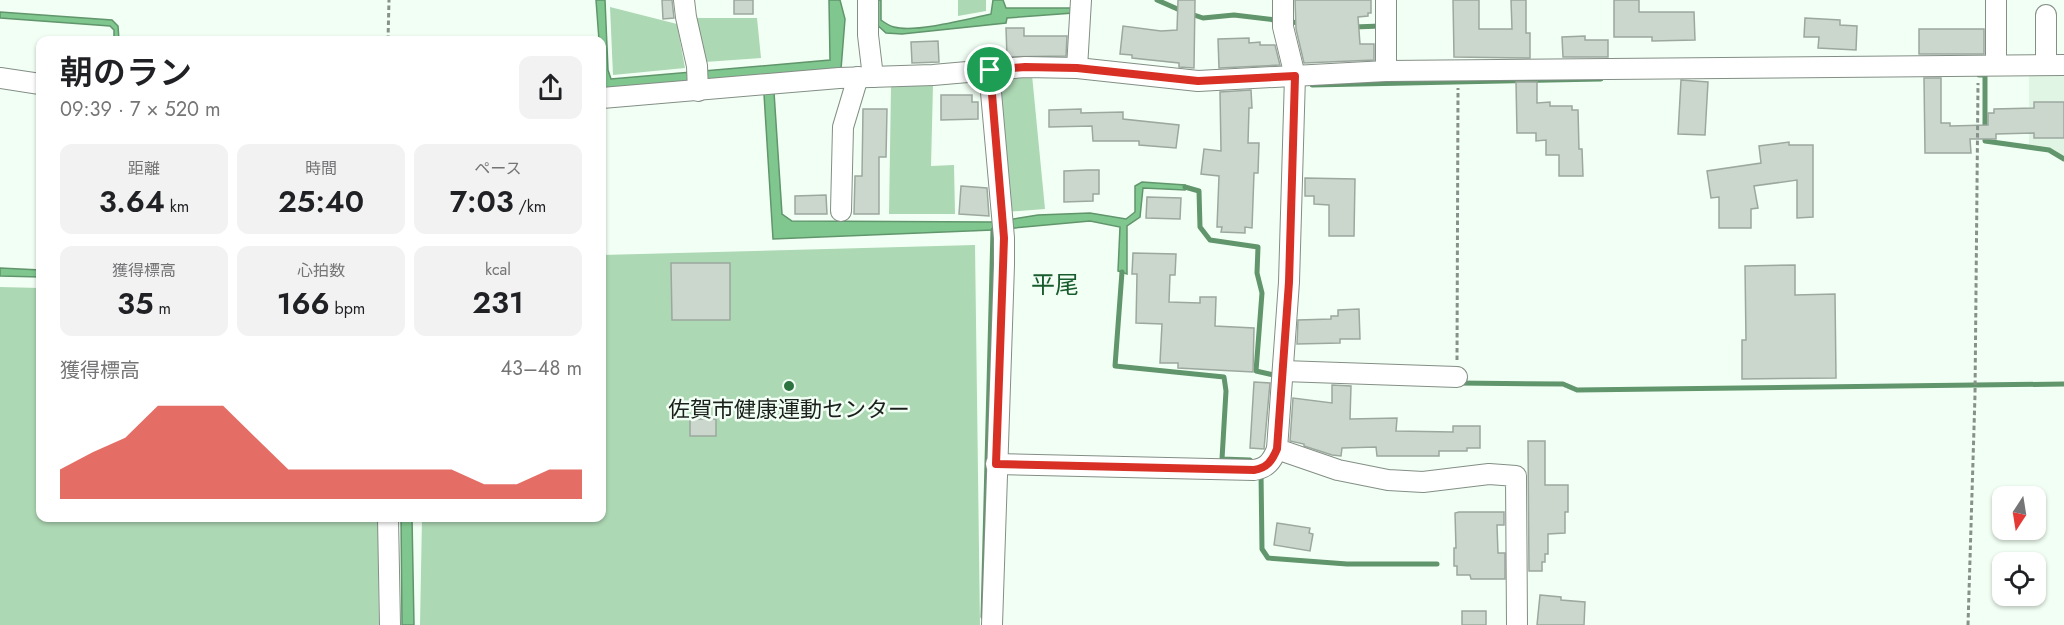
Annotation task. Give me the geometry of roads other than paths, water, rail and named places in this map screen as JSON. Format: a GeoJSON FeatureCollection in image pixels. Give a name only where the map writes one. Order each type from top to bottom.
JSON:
{"type":"FeatureCollection","features":[{"type":"Feature","properties":{"kind":"street"},"geometry":{"type":"LineString","coordinates":[[684,0],[697,66],[698,91]]}},
{"type":"Feature","properties":{"kind":"street"},"geometry":{"type":"LineString","coordinates":[[841,211],[843,127],[866,77],[868,0]]}},
{"type":"Feature","properties":{"kind":"street"},"geometry":{"type":"LineString","coordinates":[[1077,68],[1081,0]]}},
{"type":"Feature","properties":{"kind":"street"},"geometry":{"type":"LineString","coordinates":[[1386,0],[1386,71]]}},
{"type":"Feature","properties":{"kind":"street"},"geometry":{"type":"LineString","coordinates":[[1995,65],[1996,0]]}},
{"type":"Feature","properties":{"kind":"street"},"geometry":{"type":"LineString","coordinates":[[996,464],[1259,469],[1273,459],[1277,449],[1289,282],[1295,76],[1283,14]]}},
{"type":"Feature","properties":{"kind":"street"},"geometry":{"type":"LineString","coordinates":[[606,98],[780,83],[933,75],[1025,67],[1077,68],[1198,81],[1386,71],[2055,65],[2046,15]]}},
{"type":"Feature","properties":{"kind":"street"},"geometry":{"type":"LineString","coordinates":[[990,70],[1004,265],[992,625]]}},
{"type":"Feature","properties":{"kind":"street"},"geometry":{"type":"LineString","coordinates":[[0,78],[36,83]]}},
{"type":"Feature","properties":{"kind":"street"},"geometry":{"type":"LineString","coordinates":[[1282,377],[1457,377]]}},
{"type":"Feature","properties":{"kind":"street"},"geometry":{"type":"LineString","coordinates":[[1277,449],[1338,470],[1388,480],[1423,482],[1489,474],[1516,476],[1518,625]]}},
{"type":"Feature","properties":{"kind":"street"},"geometry":{"type":"LineString","coordinates":[[388,522],[390,625]]}},
{"type":"Feature","properties":{"kind":"waterway"},"geometry":{"type":"LineString","coordinates":[[1157,0],[1182,11]]}},
{"type":"Feature","properties":{"kind":"waterway"},"geometry":{"type":"LineString","coordinates":[[1191,14],[1203,18],[1234,15],[1300,23]]}},
{"type":"Feature","properties":{"kind":"waterway"},"geometry":{"type":"LineString","coordinates":[[1354,27],[1381,26]]}},
{"type":"Feature","properties":{"kind":"waterway"},"geometry":{"type":"LineString","coordinates":[[1979,75],[1985,75],[1985,141],[2049,150],[2064,159]]}},
{"type":"Feature","properties":{"kind":"waterway"},"geometry":{"type":"LineString","coordinates":[[1312,85],[1601,79]]}},
{"type":"Feature","properties":{"kind":"waterway"},"geometry":{"type":"LineString","coordinates":[[1185,187],[1199,191],[1200,227],[1210,240],[1258,247],[1257,273],[1262,293],[1256,371],[1278,376]]}},
{"type":"Feature","properties":{"kind":"waterway"},"geometry":{"type":"LineString","coordinates":[[983,617],[993,230]]}},
{"type":"Feature","properties":{"kind":"waterway"},"geometry":{"type":"LineString","coordinates":[[1122,272],[1115,366],[1224,377],[1226,391],[1222,459],[1250,460],[1255,465]]}},
{"type":"Feature","properties":{"kind":"waterway"},"geometry":{"type":"LineString","coordinates":[[1458,383],[1563,384],[1577,390],[2064,384]]}},
{"type":"Feature","properties":{"kind":"waterway"},"geometry":{"type":"LineString","coordinates":[[1261,472],[1262,549],[1268,558],[1347,564],[1437,564]]}},
{"type":"Feature","properties":{"kind":"place","name":"佐賀市健康運動センター"},"geometry":{"type":"Point","coordinates":[789,386]}},
{"type":"Feature","properties":{"kind":"district","name":"平尾"},"geometry":{"type":"Point","coordinates":[1055,285]}}]}
